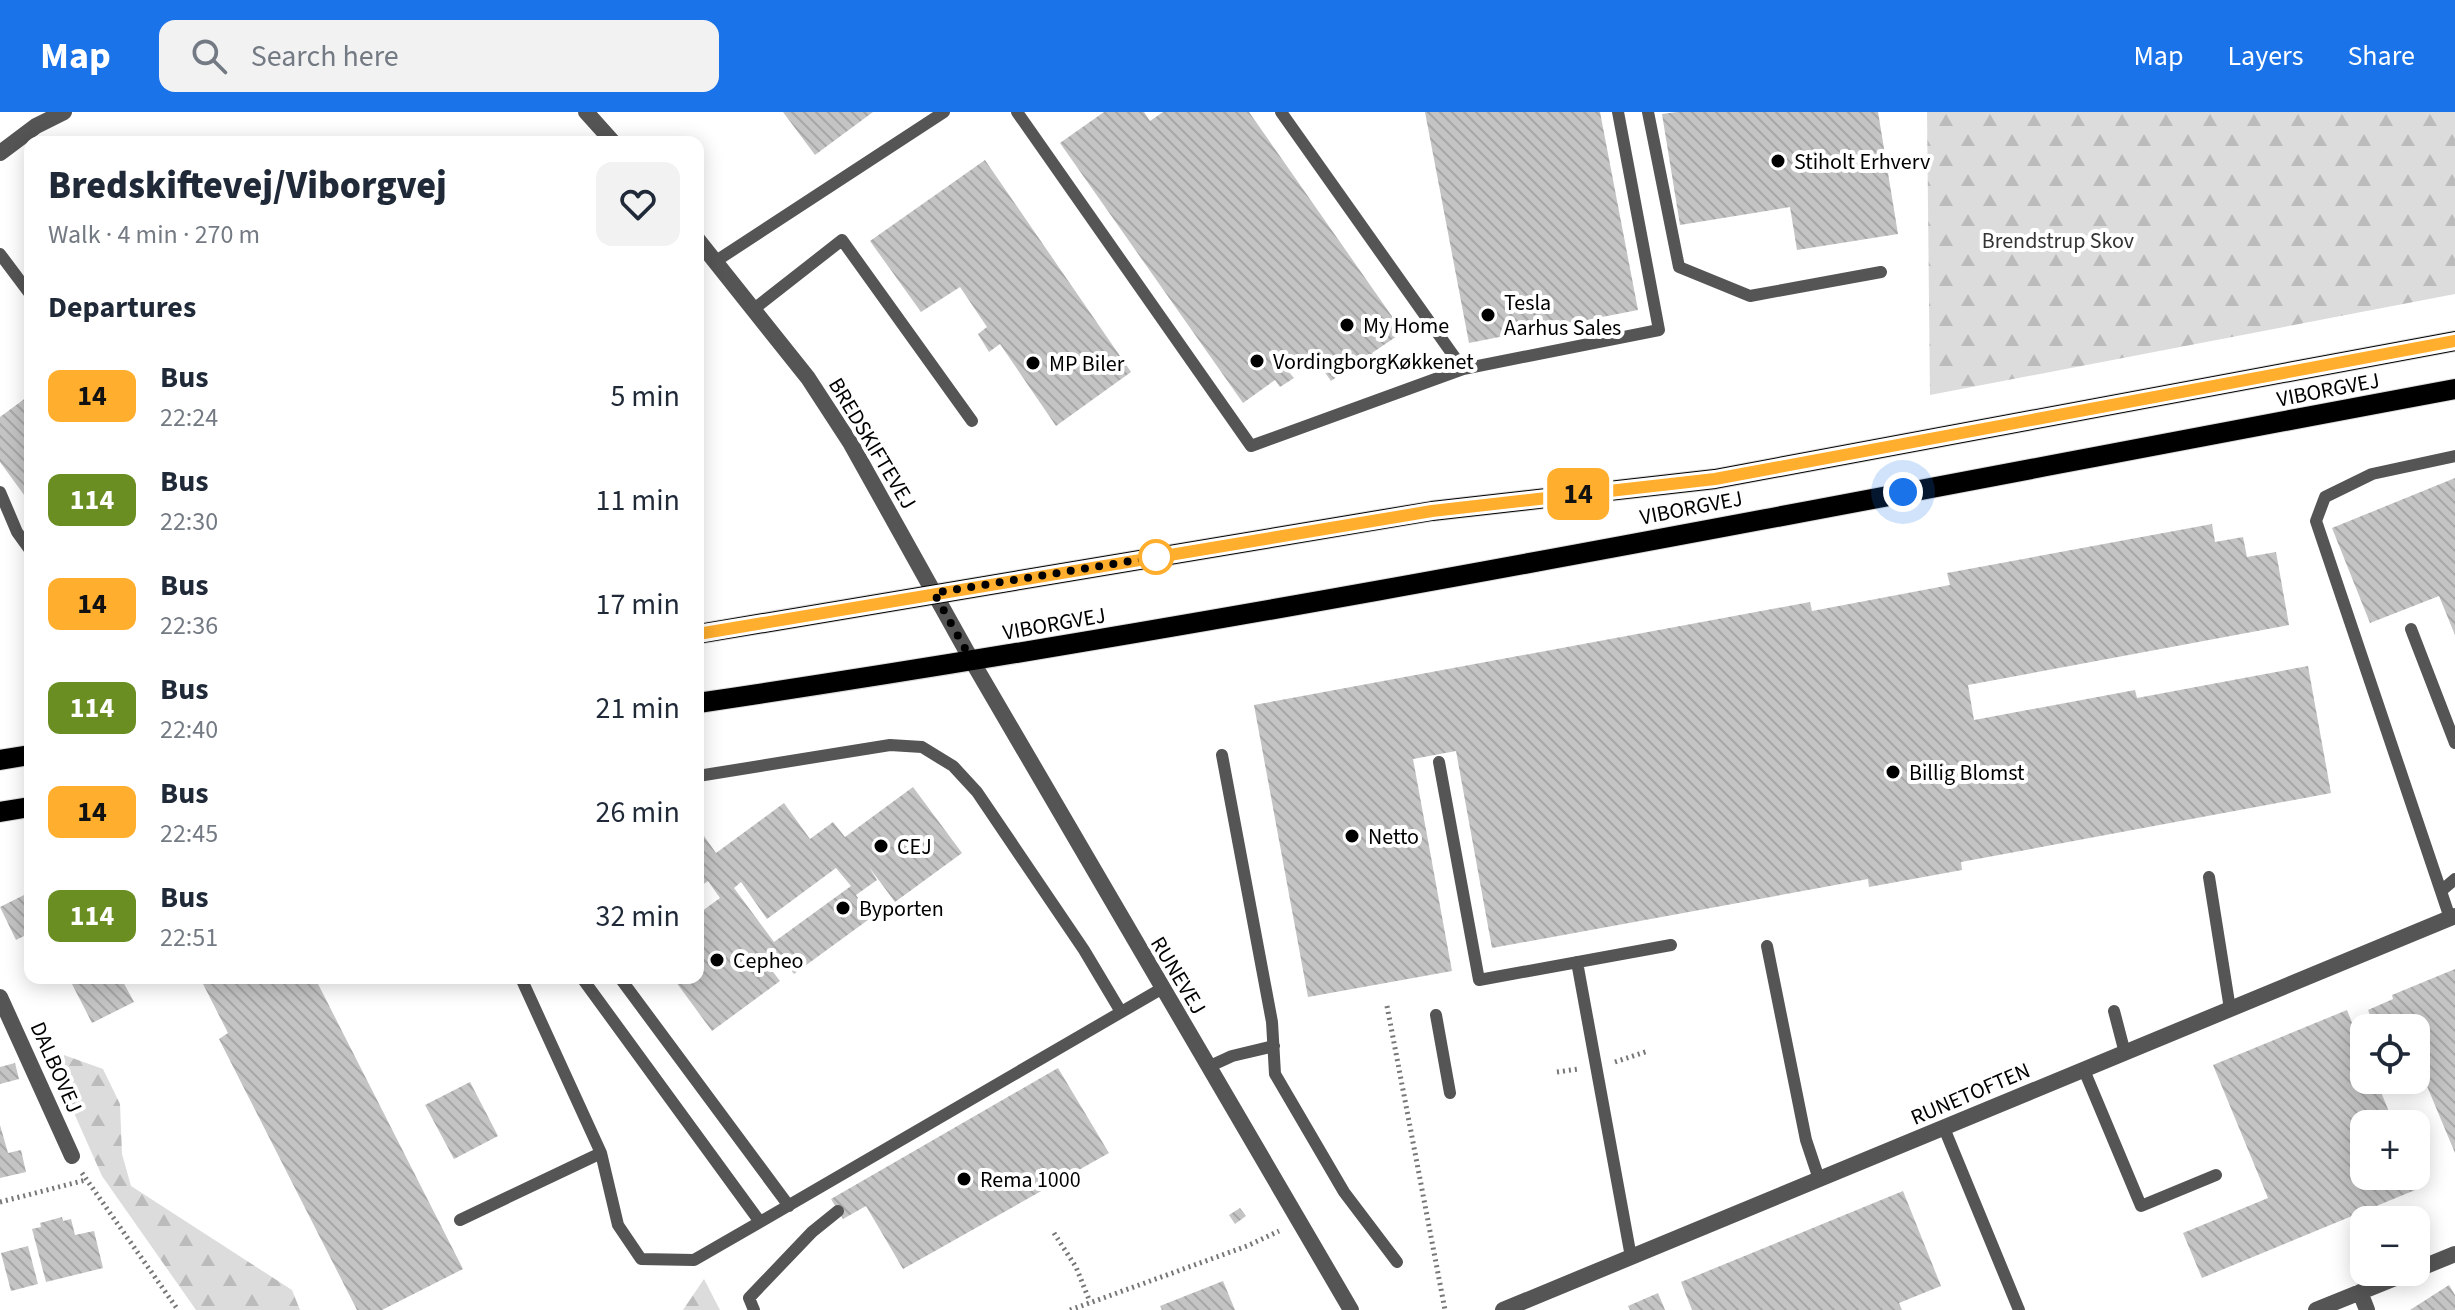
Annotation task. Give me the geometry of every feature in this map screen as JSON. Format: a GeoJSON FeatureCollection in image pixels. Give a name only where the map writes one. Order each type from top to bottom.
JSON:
{"type":"FeatureCollection","features":[{"type":"Feature","properties":{"kind":"main road","name":"VIBORGVEJ"},"geometry":{"type":"LineString","coordinates":[[704,633],[1432,511],[1715,479],[2455,341]]}},
{"type":"Feature","properties":{"kind":"main road","name":"VIBORGVEJ"},"geometry":{"type":"LineString","coordinates":[[704,702],[972,661],[1412,584],[2455,389]]}},
{"type":"Feature","properties":{"kind":"main road"},"geometry":{"type":"LineString","coordinates":[[0,760],[24,756]]}},
{"type":"Feature","properties":{"kind":"main road"},"geometry":{"type":"LineString","coordinates":[[0,812],[24,808]]}},
{"type":"Feature","properties":{"kind":"street"},"geometry":{"type":"LineString","coordinates":[[0,153],[36,126],[64,112]]}},
{"type":"Feature","properties":{"kind":"street"},"geometry":{"type":"LineString","coordinates":[[586,112],[608,136]]}},
{"type":"Feature","properties":{"kind":"street","name":"BREDSKIFTEVEJ"},"geometry":{"type":"LineString","coordinates":[[704,247],[808,378],[851,444],[972,661]]}},
{"type":"Feature","properties":{"kind":"street","name":"RUNEVEJ"},"geometry":{"type":"LineString","coordinates":[[972,661],[1351,1310]]}},
{"type":"Feature","properties":{"kind":"street","name":"RUNETOFTEN"},"geometry":{"type":"LineString","coordinates":[[1503,1310],[2453,917]]}},
{"type":"Feature","properties":{"kind":"street","name":"DALBOVEJ"},"geometry":{"type":"LineString","coordinates":[[0,997],[72,1156]]}},
{"type":"Feature","properties":{"kind":"street"},"geometry":{"type":"LineString","coordinates":[[2430,1264],[2455,1254]]}},
{"type":"Feature","properties":{"kind":"street"},"geometry":{"type":"LineString","coordinates":[[2316,1310],[2375,1286]]}},
{"type":"Feature","properties":{"kind":"street"},"geometry":{"type":"LineString","coordinates":[[2360,1292],[2367,1310]]}},
{"type":"Feature","properties":{"kind":"lane"},"geometry":{"type":"LineString","coordinates":[[716,261],[944,112]]}},
{"type":"Feature","properties":{"kind":"lane"},"geometry":{"type":"LineString","coordinates":[[1017,112],[1251,446],[1463,369],[1659,330],[1618,112]]}},
{"type":"Feature","properties":{"kind":"lane"},"geometry":{"type":"LineString","coordinates":[[1281,112],[1463,369]]}},
{"type":"Feature","properties":{"kind":"lane"},"geometry":{"type":"LineString","coordinates":[[1648,112],[1679,267],[1750,296],[1881,272]]}},
{"type":"Feature","properties":{"kind":"lane"},"geometry":{"type":"LineString","coordinates":[[754,309],[842,240],[972,421]]}},
{"type":"Feature","properties":{"kind":"lane"},"geometry":{"type":"LineString","coordinates":[[0,254],[24,286]]}},
{"type":"Feature","properties":{"kind":"lane"},"geometry":{"type":"LineString","coordinates":[[2453,917],[2441,891],[2316,521],[2325,497],[2372,474],[2455,456]]}},
{"type":"Feature","properties":{"kind":"lane"},"geometry":{"type":"LineString","coordinates":[[0,492],[24,542]]}},
{"type":"Feature","properties":{"kind":"lane"},"geometry":{"type":"LineString","coordinates":[[2411,629],[2455,743]]}},
{"type":"Feature","properties":{"kind":"lane"},"geometry":{"type":"LineString","coordinates":[[704,775],[890,745],[922,747],[953,766],[977,792],[1084,950],[1121,1012]]}},
{"type":"Feature","properties":{"kind":"lane"},"geometry":{"type":"LineString","coordinates":[[1222,755],[1274,1046],[1275,1074],[1344,1192],[1397,1262]]}},
{"type":"Feature","properties":{"kind":"lane"},"geometry":{"type":"LineString","coordinates":[[1439,762],[1479,980],[1671,945]]}},
{"type":"Feature","properties":{"kind":"lane"},"geometry":{"type":"LineString","coordinates":[[2209,877],[2230,1009]]}},
{"type":"Feature","properties":{"kind":"lane"},"geometry":{"type":"LineString","coordinates":[[2441,891],[2455,879]]}},
{"type":"Feature","properties":{"kind":"lane"},"geometry":{"type":"LineString","coordinates":[[1767,946],[1806,1140],[1819,1179]]}},
{"type":"Feature","properties":{"kind":"lane"},"geometry":{"type":"LineString","coordinates":[[1577,962],[1631,1257]]}},
{"type":"Feature","properties":{"kind":"lane"},"geometry":{"type":"LineString","coordinates":[[524,984],[601,1153],[618,1225],[641,1259],[694,1260],[1161,989]]}},
{"type":"Feature","properties":{"kind":"lane"},"geometry":{"type":"LineString","coordinates":[[586,984],[760,1222]]}},
{"type":"Feature","properties":{"kind":"lane"},"geometry":{"type":"LineString","coordinates":[[624,984],[789,1206]]}},
{"type":"Feature","properties":{"kind":"lane"},"geometry":{"type":"LineString","coordinates":[[2114,1011],[2125,1053]]}},
{"type":"Feature","properties":{"kind":"lane"},"geometry":{"type":"LineString","coordinates":[[1436,1015],[1450,1093]]}},
{"type":"Feature","properties":{"kind":"lane"},"geometry":{"type":"LineString","coordinates":[[1208,1067],[1232,1056],[1274,1046]]}},
{"type":"Feature","properties":{"kind":"lane"},"geometry":{"type":"LineString","coordinates":[[2084,1070],[2141,1206],[2216,1175]]}},
{"type":"Feature","properties":{"kind":"lane"},"geometry":{"type":"LineString","coordinates":[[1944,1128],[2019,1310]]}},
{"type":"Feature","properties":{"kind":"lane"},"geometry":{"type":"LineString","coordinates":[[460,1220],[601,1153]]}},
{"type":"Feature","properties":{"kind":"lane"},"geometry":{"type":"LineString","coordinates":[[754,1310],[749,1298],[812,1232],[838,1211]]}},
{"type":"Feature","properties":{"kind":"path"},"geometry":{"type":"LineString","coordinates":[[1387,1006],[1445,1310]]}},
{"type":"Feature","properties":{"kind":"path"},"geometry":{"type":"LineString","coordinates":[[0,1202],[86,1180],[178,1310]]}},
{"type":"Feature","properties":{"kind":"path"},"geometry":{"type":"LineString","coordinates":[[1070,1310],[1247,1246],[1298,1222]]}},
{"type":"Feature","properties":{"kind":"path"},"geometry":{"type":"LineString","coordinates":[[1054,1233],[1076,1267],[1090,1302]]}},
{"type":"Feature","properties":{"kind":"green space","name":"Brendstrup Skov"},"geometry":{"type":"Polygon","coordinates":[[[1927,112],[2455,112],[2455,294],[1930,395],[1927,112]]]}},
{"type":"Feature","properties":{"kind":"green space"},"geometry":{"type":"Polygon","coordinates":[[[64,1055],[103,1069],[120,1104],[122,1154],[131,1186],[292,1290],[300,1310],[196,1310],[102,1176],[62,1086],[64,1055]]]}},
{"type":"Feature","properties":{"kind":"green space"},"geometry":{"type":"Polygon","coordinates":[[[704,1279],[720,1310],[683,1310],[704,1279]]]}},
{"type":"Feature","properties":{"kind":"building"},"geometry":{"type":"Polygon","coordinates":[[[783,112],[873,112],[815,155],[783,112]]]}},
{"type":"Feature","properties":{"kind":"building"},"geometry":{"type":"Polygon","coordinates":[[[1104,112],[1144,112],[1150,121],[1163,112],[1249,112],[1403,332],[1372,353],[1377,360],[1364,370],[1358,362],[1331,381],[1312,354],[1288,371],[1294,378],[1280,387],[1275,380],[1243,403],[1060,143],[1104,112]]]}},
{"type":"Feature","properties":{"kind":"building"},"geometry":{"type":"Polygon","coordinates":[[[1425,112],[1600,112],[1638,310],[1469,343],[1425,112]]]}},
{"type":"Feature","properties":{"kind":"building","name":"Stiholt Erhverv"},"geometry":{"type":"Polygon","coordinates":[[[1878,112],[1898,234],[1797,250],[1790,207],[1680,225],[1662,114],[1878,112]]]}},
{"type":"Feature","properties":{"kind":"building"},"geometry":{"type":"Polygon","coordinates":[[[985,160],[1131,372],[1056,426],[1000,344],[989,352],[978,334],[987,327],[960,287],[921,312],[870,241],[985,160]]]}},
{"type":"Feature","properties":{"kind":"building"},"geometry":{"type":"Polygon","coordinates":[[[24,399],[24,495],[0,462],[0,417],[24,399]]]}},
{"type":"Feature","properties":{"kind":"building"},"geometry":{"type":"Polygon","coordinates":[[[2455,478],[2455,635],[2439,596],[2370,623],[2332,528],[2455,478]]]}},
{"type":"Feature","properties":{"kind":"building","name":"Billig Blomst"},"geometry":{"type":"Polygon","coordinates":[[[2212,524],[2215,542],[2243,537],[2247,557],[2276,552],[2289,625],[1968,685],[1974,720],[2135,690],[2137,698],[2308,666],[2331,793],[1961,862],[1962,870],[1869,887],[1868,879],[1492,948],[1456,751],[1413,759],[1452,971],[1308,997],[1254,705],[1810,602],[1812,611],[1950,585],[1947,573],[2212,524]]]}},
{"type":"Feature","properties":{"kind":"building","name":"Byporten"},"geometry":{"type":"Polygon","coordinates":[[[913,787],[962,853],[895,902],[869,867],[877,880],[856,895],[872,917],[794,974],[783,959],[770,968],[780,981],[712,1031],[677,984],[704,984],[704,910],[720,898],[708,881],[704,884],[704,836],[716,853],[784,803],[810,839],[833,822],[845,837],[913,787]],[[836,868],[767,919],[741,882],[734,888],[774,942],[851,886],[836,868]]]}},
{"type":"Feature","properties":{"kind":"building"},"geometry":{"type":"Polygon","coordinates":[[[24,895],[24,936],[16,940],[0,907],[24,895]]]}},
{"type":"Feature","properties":{"kind":"building"},"geometry":{"type":"Polygon","coordinates":[[[2455,969],[2455,1153],[2430,1093],[2430,1014],[2370,1014],[2368,1010],[2393,999],[2392,995],[2455,969]]]}},
{"type":"Feature","properties":{"kind":"building"},"geometry":{"type":"Polygon","coordinates":[[[72,984],[124,984],[134,1002],[92,1023],[72,984]]]}},
{"type":"Feature","properties":{"kind":"building"},"geometry":{"type":"Polygon","coordinates":[[[203,984],[318,984],[463,1269],[382,1310],[357,1310],[219,1039],[228,1033],[203,984]]]}},
{"type":"Feature","properties":{"kind":"building"},"geometry":{"type":"Polygon","coordinates":[[[2347,1010],[2350,1018],[2350,1094],[2382,1094],[2388,1110],[2350,1110],[2350,1190],[2415,1190],[2376,1206],[2350,1206],[2350,1217],[2202,1278],[2183,1233],[2268,1198],[2213,1065],[2347,1010]]]}},
{"type":"Feature","properties":{"kind":"building"},"geometry":{"type":"Polygon","coordinates":[[[15,1063],[19,1079],[0,1084],[0,1067],[15,1063]]]}},
{"type":"Feature","properties":{"kind":"building","name":"Rema 1000"},"geometry":{"type":"Polygon","coordinates":[[[1058,1068],[1109,1153],[903,1269],[866,1206],[843,1219],[831,1199],[1058,1068]]]}},
{"type":"Feature","properties":{"kind":"building"},"geometry":{"type":"Polygon","coordinates":[[[470,1082],[498,1136],[454,1159],[425,1105],[470,1082]]]}},
{"type":"Feature","properties":{"kind":"building"},"geometry":{"type":"Polygon","coordinates":[[[0,1125],[8,1153],[21,1150],[26,1172],[0,1178],[0,1125]]]}},
{"type":"Feature","properties":{"kind":"building"},"geometry":{"type":"Polygon","coordinates":[[[1903,1191],[1941,1286],[1899,1303],[1902,1310],[1692,1310],[1681,1282],[1903,1191]]]}},
{"type":"Feature","properties":{"kind":"building"},"geometry":{"type":"Polygon","coordinates":[[[1240,1208],[1246,1216],[1235,1224],[1229,1215],[1240,1208]]]}},
{"type":"Feature","properties":{"kind":"building"},"geometry":{"type":"Polygon","coordinates":[[[62,1217],[63,1221],[71,1219],[75,1235],[94,1231],[103,1268],[46,1282],[32,1229],[41,1227],[40,1223],[62,1217]]]}},
{"type":"Feature","properties":{"kind":"building"},"geometry":{"type":"Polygon","coordinates":[[[28,1246],[38,1284],[11,1291],[1,1253],[28,1246]]]}},
{"type":"Feature","properties":{"kind":"building"},"geometry":{"type":"Polygon","coordinates":[[[1223,1281],[1235,1310],[1162,1310],[1160,1306],[1223,1281]]]}},
{"type":"Feature","properties":{"kind":"building"},"geometry":{"type":"Polygon","coordinates":[[[2449,1285],[2455,1295],[2455,1310],[2410,1310],[2449,1285]]]}},
{"type":"Feature","properties":{"kind":"building"},"geometry":{"type":"Polygon","coordinates":[[[1658,1293],[1665,1310],[1630,1310],[1628,1306],[1658,1293]]]}},
{"type":"Feature","properties":{"kind":"bus line","name":"14"},"geometry":{"type":"LineString","coordinates":[[704,633],[1432,511],[1715,479],[2455,341]]}},
{"type":"Feature","properties":{"kind":"place","name":"Stiholt Erhverv"},"geometry":{"type":"Point","coordinates":[1778,161]}},
{"type":"Feature","properties":{"kind":"place","name":"Tesla Aarhus Sales"},"geometry":{"type":"Point","coordinates":[1488,315]}},
{"type":"Feature","properties":{"kind":"place","name":"My Home"},"geometry":{"type":"Point","coordinates":[1347,325]}},
{"type":"Feature","properties":{"kind":"place","name":"VordingborgKøkkenet"},"geometry":{"type":"Point","coordinates":[1257,361]}},
{"type":"Feature","properties":{"kind":"place","name":"MP Biler"},"geometry":{"type":"Point","coordinates":[1033,363]}},
{"type":"Feature","properties":{"kind":"place","name":"Billig Blomst"},"geometry":{"type":"Point","coordinates":[1893,772]}},
{"type":"Feature","properties":{"kind":"place","name":"Netto"},"geometry":{"type":"Point","coordinates":[1352,836]}},
{"type":"Feature","properties":{"kind":"place","name":"CEJ"},"geometry":{"type":"Point","coordinates":[881,846]}},
{"type":"Feature","properties":{"kind":"place","name":"Byporten"},"geometry":{"type":"Point","coordinates":[843,908]}},
{"type":"Feature","properties":{"kind":"place","name":"Cepheo"},"geometry":{"type":"Point","coordinates":[717,960]}},
{"type":"Feature","properties":{"kind":"place","name":"Rema 1000"},"geometry":{"type":"Point","coordinates":[964,1179]}},
{"type":"Feature","properties":{"kind":"route"},"geometry":{"type":"LineString","coordinates":[[1156,557],[934,593],[972,661],[1412,584],[1903,492]]}}]}
